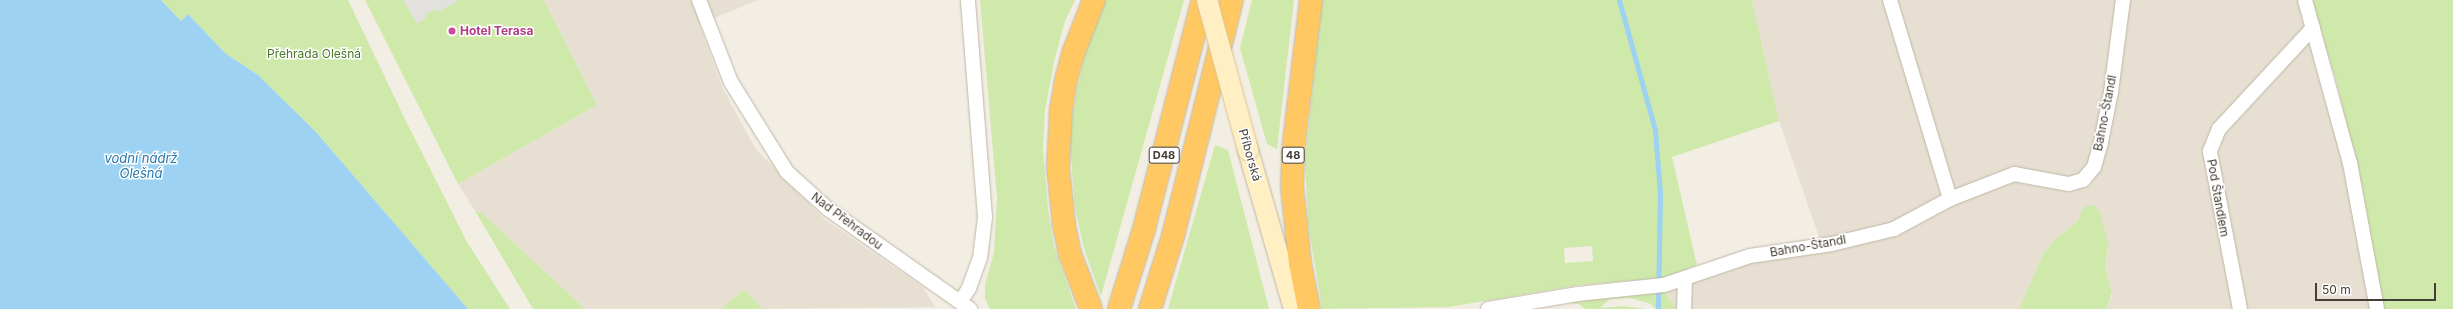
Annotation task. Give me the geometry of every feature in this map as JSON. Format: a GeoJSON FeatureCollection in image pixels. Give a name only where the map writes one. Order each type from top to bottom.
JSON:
{"type":"FeatureCollection","features":[{"type":"Feature","properties":{"kind":"highway"},"geometry":{"type":"LineString","coordinates":[[1091,309],[1070,254],[1060,196],[1058,138],[1066,80],[1074,51],[1094,0]]}},
{"type":"Feature","properties":{"kind":"highway","name":"D48"},"geometry":{"type":"LineString","coordinates":[[1119,309],[1144,229],[1203,0]]}},
{"type":"Feature","properties":{"kind":"highway","name":"D48"},"geometry":{"type":"LineString","coordinates":[[1150,309],[1173,236],[1232,0]]}},
{"type":"Feature","properties":{"kind":"highway","name":"48"},"geometry":{"type":"LineString","coordinates":[[1309,309],[1300,263],[1292,187],[1293,151],[1311,0]]}},
{"type":"Feature","properties":{"kind":"main road","name":"Příborská"},"geometry":{"type":"LineString","coordinates":[[1207,0],[1294,309]]}},
{"type":"Feature","properties":{"kind":"street","name":"Nad Přehradou"},"geometry":{"type":"LineString","coordinates":[[699,0],[731,82],[786,172],[828,209],[965,305]]}},
{"type":"Feature","properties":{"kind":"street"},"geometry":{"type":"LineString","coordinates":[[965,305],[969,288],[980,258],[985,217],[968,0]]}},
{"type":"Feature","properties":{"kind":"street"},"geometry":{"type":"LineString","coordinates":[[1890,0],[1950,199]]}},
{"type":"Feature","properties":{"kind":"street","name":"Bahno-Štandl"},"geometry":{"type":"LineString","coordinates":[[1488,309],[1578,294],[1658,285],[1685,278],[1750,256],[1832,244],[1894,229],[1950,199],[2014,174],[2069,184],[2084,180],[2094,167],[2102,142],[2111,92],[2122,0]]}},
{"type":"Feature","properties":{"kind":"street"},"geometry":{"type":"LineString","coordinates":[[2305,0],[2350,163],[2377,309]]}},
{"type":"Feature","properties":{"kind":"street","name":"Pod Štandlem"},"geometry":{"type":"LineString","coordinates":[[2240,309],[2210,152],[2219,129],[2313,28]]}},
{"type":"Feature","properties":{"kind":"street"},"geometry":{"type":"LineString","coordinates":[[1684,309],[1685,278]]}},
{"type":"Feature","properties":{"kind":"shaded area"},"geometry":{"type":"Polygon","coordinates":[[[403,0],[459,0],[438,12],[435,9],[425,15],[426,18],[417,24],[403,0]]]}},
{"type":"Feature","properties":{"kind":"shaded area"},"geometry":{"type":"Polygon","coordinates":[[[544,0],[759,0],[699,24],[723,89],[755,148],[824,219],[923,287],[935,307],[763,309],[744,290],[721,309],[585,309],[482,213],[475,211],[458,184],[597,105],[544,0]]]}},
{"type":"Feature","properties":{"kind":"shaded area"},"geometry":{"type":"Polygon","coordinates":[[[1752,0],[2297,0],[2344,157],[2374,309],[2107,309],[2112,296],[2105,268],[2108,249],[2101,217],[2095,206],[2083,208],[2077,222],[2054,240],[2043,254],[2019,309],[1676,309],[1664,291],[1663,278],[1748,250],[1820,240],[1779,121],[1752,0]]]}},
{"type":"Feature","properties":{"kind":"green space","name":"Přehrada Olešná"},"geometry":{"type":"Polygon","coordinates":[[[161,0],[348,0],[404,117],[467,242],[510,309],[468,309],[316,132],[258,75],[225,53],[188,14],[181,21],[161,0]]]}},
{"type":"Feature","properties":{"kind":"green space"},"geometry":{"type":"Polygon","coordinates":[[[365,0],[544,0],[597,105],[458,184],[365,0]]]}},
{"type":"Feature","properties":{"kind":"green space"},"geometry":{"type":"Polygon","coordinates":[[[980,0],[1075,0],[1065,21],[1054,62],[1045,111],[1043,149],[1048,209],[1054,246],[1076,309],[990,309],[985,298],[985,285],[994,252],[997,198],[980,0]]]}},
{"type":"Feature","properties":{"kind":"green space"},"geometry":{"type":"Polygon","coordinates":[[[1104,0],[1184,0],[1101,296],[1084,249],[1075,208],[1069,131],[1088,38],[1104,0]]]}},
{"type":"Feature","properties":{"kind":"green space"},"geometry":{"type":"Polygon","coordinates":[[[1252,0],[1294,0],[1277,149],[1267,144],[1240,48],[1252,0]]]}},
{"type":"Feature","properties":{"kind":"green space"},"geometry":{"type":"Polygon","coordinates":[[[1322,0],[1752,0],[1779,121],[1672,157],[1697,265],[1663,278],[1579,285],[1449,307],[1322,309],[1308,223],[1305,161],[1322,0]],[[1592,246],[1564,248],[1565,263],[1593,261],[1592,246]]]}},
{"type":"Feature","properties":{"kind":"green space"},"geometry":{"type":"Polygon","coordinates":[[[2311,0],[2453,0],[2453,309],[2382,309],[2362,186],[2336,80],[2311,0]]]}},
{"type":"Feature","properties":{"kind":"green space"},"geometry":{"type":"Polygon","coordinates":[[[1215,145],[1228,150],[1269,309],[1168,309],[1215,145]]]}},
{"type":"Feature","properties":{"kind":"green space"},"geometry":{"type":"Polygon","coordinates":[[[2089,205],[2095,206],[2100,212],[2108,243],[2105,268],[2112,292],[2107,309],[2019,309],[2043,254],[2054,240],[2077,222],[2083,208],[2089,205]]]}},
{"type":"Feature","properties":{"kind":"green space"},"geometry":{"type":"Polygon","coordinates":[[[475,211],[482,213],[585,309],[533,309],[475,211]]]}},
{"type":"Feature","properties":{"kind":"green space"},"geometry":{"type":"Polygon","coordinates":[[[744,290],[763,309],[721,309],[744,290]]]}},
{"type":"Feature","properties":{"kind":"green space"},"geometry":{"type":"Polygon","coordinates":[[[1664,291],[1676,309],[1656,309],[1651,304],[1630,298],[1610,299],[1600,308],[1623,306],[1646,309],[1585,309],[1579,304],[1568,303],[1570,299],[1664,291]]]}},
{"type":"Feature","properties":{"kind":"water","name":"vodní nádrž Olešná"},"geometry":{"type":"Polygon","coordinates":[[[0,0],[161,0],[181,21],[188,14],[225,53],[258,75],[316,132],[468,309],[0,309],[0,0]]]}},
{"type":"Feature","properties":{"kind":"waterway"},"geometry":{"type":"LineString","coordinates":[[1619,0],[1655,130],[1660,193],[1658,309]]}},
{"type":"Feature","properties":{"kind":"place","name":"Hotel Terasa"},"geometry":{"type":"Point","coordinates":[452,31]}}]}
